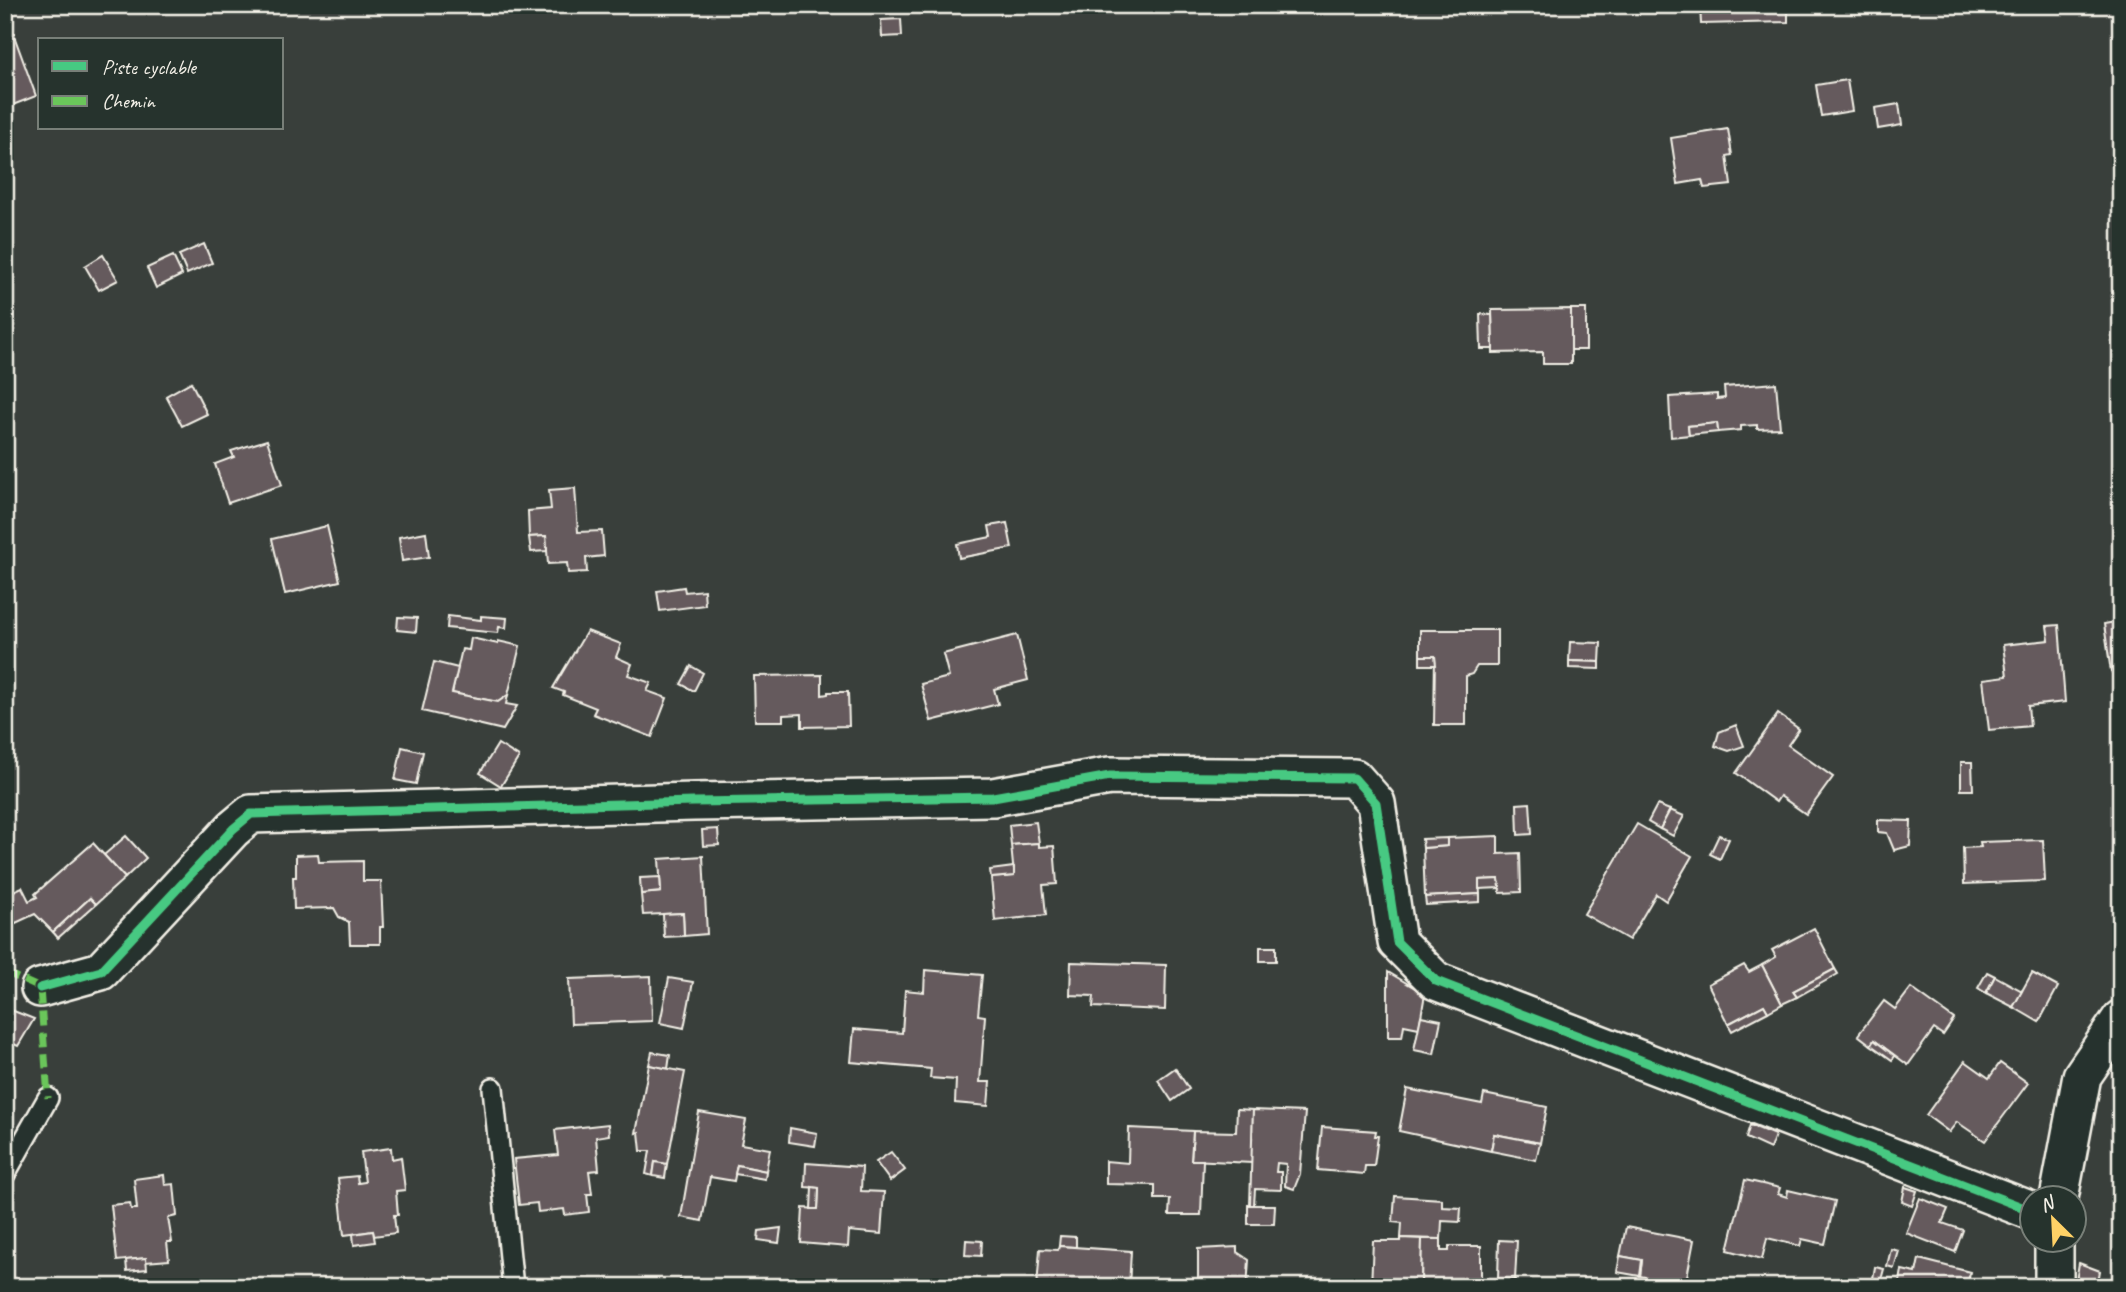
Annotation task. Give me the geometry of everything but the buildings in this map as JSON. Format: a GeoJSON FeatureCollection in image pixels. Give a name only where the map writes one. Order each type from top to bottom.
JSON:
{"type":"FeatureCollection","features":[{"type":"Feature","properties":{"kind":"street"},"geometry":{"type":"LineString","coordinates":[[40,988],[101,971],[233,829],[251,814],[993,797],[1110,776],[1354,778],[1376,803],[1397,942],[1436,981],[2018,1206]]}},
{"type":"Feature","properties":{"kind":"street"},"geometry":{"type":"LineString","coordinates":[[2062,1184],[2082,1076],[2121,1020]]}},
{"type":"Feature","properties":{"kind":"street"},"geometry":{"type":"LineString","coordinates":[[2054,1254],[2054,1287]]}},
{"type":"Feature","properties":{"kind":"lane"},"geometry":{"type":"LineString","coordinates":[[493,1088],[513,1287]]}},
{"type":"Feature","properties":{"kind":"lane"},"geometry":{"type":"LineString","coordinates":[[5,1174],[48,1098]]}},
{"type":"Feature","properties":{"kind":"marked path"},"geometry":{"type":"LineString","coordinates":[[5,972],[40,988],[48,1098]]}},
{"type":"Feature","properties":{"kind":"cycle path"},"geometry":{"type":"LineString","coordinates":[[40,988],[101,971],[233,829],[251,814],[993,797],[1110,776],[1354,778],[1376,803],[1397,942],[1436,981],[2018,1206]]}}]}
